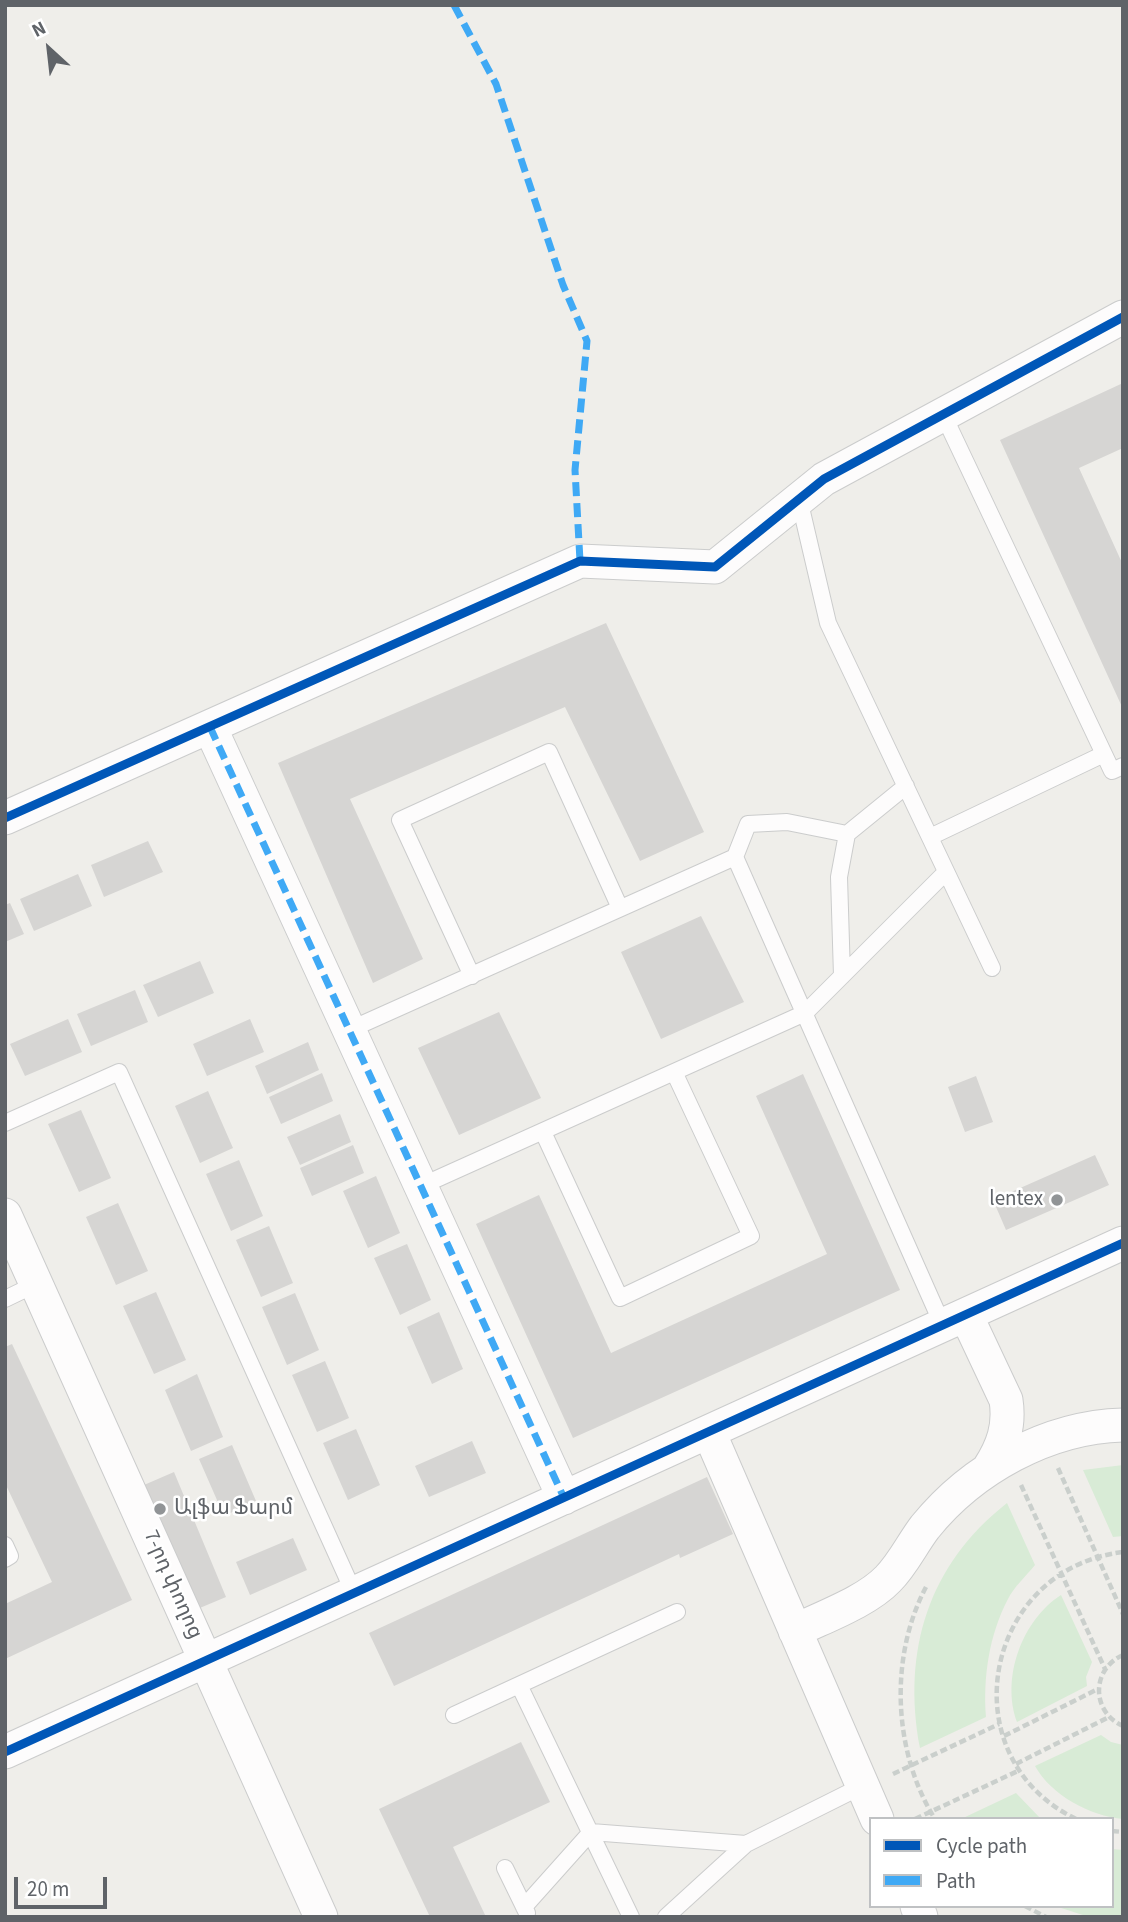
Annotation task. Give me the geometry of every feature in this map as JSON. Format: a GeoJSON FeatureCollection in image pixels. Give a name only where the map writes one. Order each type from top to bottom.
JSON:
{"type":"FeatureCollection","features":[{"type":"Feature","properties":{"kind":"street"},"geometry":{"type":"LineString","coordinates":[[5,818],[580,561],[715,567],[824,479],[1123,317]]}},
{"type":"Feature","properties":{"kind":"street"},"geometry":{"type":"LineString","coordinates":[[210,727],[564,1498]]}},
{"type":"Feature","properties":{"kind":"street","name":"7-րդ փողոց"},"geometry":{"type":"LineString","coordinates":[[5,1215],[321,1917]]}},
{"type":"Feature","properties":{"kind":"street"},"geometry":{"type":"LineString","coordinates":[[5,1752],[1123,1243]]}},
{"type":"Feature","properties":{"kind":"street"},"geometry":{"type":"LineString","coordinates":[[955,1321],[1006,1400],[1022,1416],[1032,1422],[1081,1431]]}},
{"type":"Feature","properties":{"kind":"street"},"geometry":{"type":"LineString","coordinates":[[1001,1479],[1001,1450],[1008,1415],[1006,1400]]}},
{"type":"Feature","properties":{"kind":"street"},"geometry":{"type":"LineString","coordinates":[[795,1631],[853,1603],[886,1581],[925,1528],[955,1496],[1001,1479],[1028,1448],[1081,1431],[1123,1425]]}},
{"type":"Feature","properties":{"kind":"street"},"geometry":{"type":"LineString","coordinates":[[709,1432],[876,1817]]}},
{"type":"Feature","properties":{"kind":"lane"},"geometry":{"type":"LineString","coordinates":[[943,414],[1112,771],[1123,766]]}},
{"type":"Feature","properties":{"kind":"lane"},"geometry":{"type":"LineString","coordinates":[[799,499],[828,623],[992,968]]}},
{"type":"Feature","properties":{"kind":"lane"},"geometry":{"type":"LineString","coordinates":[[472,976],[400,820],[549,752],[620,908]]}},
{"type":"Feature","properties":{"kind":"lane"},"geometry":{"type":"LineString","coordinates":[[930,837],[1104,754]]}},
{"type":"Feature","properties":{"kind":"lane"},"geometry":{"type":"LineString","coordinates":[[842,976],[839,877],[848,834],[906,786]]}},
{"type":"Feature","properties":{"kind":"lane"},"geometry":{"type":"LineString","coordinates":[[349,1030],[735,857],[748,824],[787,822],[848,834]]}},
{"type":"Feature","properties":{"kind":"lane"},"geometry":{"type":"LineString","coordinates":[[735,857],[805,1013],[955,1321]]}},
{"type":"Feature","properties":{"kind":"lane"},"geometry":{"type":"LineString","coordinates":[[421,1186],[805,1013],[946,872]]}},
{"type":"Feature","properties":{"kind":"lane"},"geometry":{"type":"LineString","coordinates":[[5,1124],[119,1072],[355,1593]]}},
{"type":"Feature","properties":{"kind":"lane"},"geometry":{"type":"LineString","coordinates":[[543,1132],[620,1298],[751,1236],[674,1072]]}},
{"type":"Feature","properties":{"kind":"lane"},"geometry":{"type":"LineString","coordinates":[[5,1298],[36,1284]]}},
{"type":"Feature","properties":{"kind":"lane"},"geometry":{"type":"LineString","coordinates":[[5,1545],[10,1556],[5,1559]]}},
{"type":"Feature","properties":{"kind":"lane"},"geometry":{"type":"LineString","coordinates":[[454,1716],[677,1612]]}},
{"type":"Feature","properties":{"kind":"lane"},"geometry":{"type":"LineString","coordinates":[[519,1685],[631,1917]]}},
{"type":"Feature","properties":{"kind":"lane"},"geometry":{"type":"LineString","coordinates":[[666,1917],[746,1844],[863,1787]]}},
{"type":"Feature","properties":{"kind":"lane"},"geometry":{"type":"LineString","coordinates":[[591,1832],[746,1844]]}},
{"type":"Feature","properties":{"kind":"lane"},"geometry":{"type":"LineString","coordinates":[[506,1868],[526,1912],[591,1832]]}},
{"type":"Feature","properties":{"kind":"path"},"geometry":{"type":"LineString","coordinates":[[1048,1471],[1058,1467],[1123,1614]]}},
{"type":"Feature","properties":{"kind":"path"},"geometry":{"type":"LineString","coordinates":[[1001,1479],[1021,1485],[1030,1480]]}},
{"type":"Feature","properties":{"kind":"path"},"geometry":{"type":"LineString","coordinates":[[1021,1485],[1105,1669]]}},
{"type":"Feature","properties":{"kind":"path"},"geometry":{"type":"LineString","coordinates":[[1072,1817],[1060,1811],[1031,1787],[1010,1756],[999,1724],[996,1683],[1003,1647],[1019,1613],[1044,1585],[1072,1566],[1097,1556],[1123,1552]]}},
{"type":"Feature","properties":{"kind":"path"},"geometry":{"type":"LineString","coordinates":[[928,1584],[912,1620],[901,1678],[904,1737],[911,1766],[934,1817]]}},
{"type":"Feature","properties":{"kind":"path"},"geometry":{"type":"LineString","coordinates":[[1123,1655],[1105,1669],[1098,1689],[1100,1704],[1109,1717],[1123,1726]]}},
{"type":"Feature","properties":{"kind":"path"},"geometry":{"type":"LineString","coordinates":[[1004,1736],[1098,1689]]}},
{"type":"Feature","properties":{"kind":"path"},"geometry":{"type":"LineString","coordinates":[[1016,1764],[1109,1717]]}},
{"type":"Feature","properties":{"kind":"path"},"geometry":{"type":"LineString","coordinates":[[863,1787],[999,1724]]}},
{"type":"Feature","properties":{"kind":"path"},"geometry":{"type":"LineString","coordinates":[[919,1817],[1020,1770]]}},
{"type":"Feature","properties":{"kind":"path"},"geometry":{"type":"LineString","coordinates":[[1029,1908],[1046,1917]]}},
{"type":"Feature","properties":{"kind":"green space"},"geometry":{"type":"Polygon","coordinates":[[[1123,1465],[1123,1536],[1113,1537],[1083,1470],[1123,1465]]]}},
{"type":"Feature","properties":{"kind":"green space"},"geometry":{"type":"Polygon","coordinates":[[[1007,1503],[1035,1565],[1011,1595],[996,1627],[987,1672],[986,1717],[920,1748],[915,1712],[915,1678],[919,1644],[927,1612],[940,1582],[958,1554],[980,1527],[1007,1503]]]}},
{"type":"Feature","properties":{"kind":"green space"},"geometry":{"type":"Polygon","coordinates":[[[1061,1595],[1092,1662],[1086,1677],[1087,1686],[1017,1722],[1012,1687],[1018,1651],[1035,1619],[1061,1595]]]}},
{"type":"Feature","properties":{"kind":"green space"},"geometry":{"type":"Polygon","coordinates":[[[1101,1735],[1111,1742],[1123,1745],[1123,1819],[1085,1809],[1061,1795],[1035,1766],[1101,1735]]]}},
{"type":"Feature","properties":{"kind":"green space"},"geometry":{"type":"Polygon","coordinates":[[[1016,1793],[1039,1817],[965,1817],[1016,1793]]]}},
{"type":"Feature","properties":{"kind":"green space"},"geometry":{"type":"Polygon","coordinates":[[[1114,1849],[1123,1850],[1123,1917],[1089,1917],[1061,1908],[1114,1908],[1114,1849]]]}},
{"type":"Feature","properties":{"kind":"building"},"geometry":{"type":"Polygon","coordinates":[[[1123,383],[1123,448],[1079,468],[1123,565],[1123,709],[1000,440],[1123,383]]]}},
{"type":"Feature","properties":{"kind":"building"},"geometry":{"type":"Polygon","coordinates":[[[606,623],[704,832],[640,861],[565,707],[350,799],[423,959],[373,983],[278,763],[606,623]]]}},
{"type":"Feature","properties":{"kind":"building"},"geometry":{"type":"Polygon","coordinates":[[[148,841],[163,872],[104,897],[91,865],[148,841]]]}},
{"type":"Feature","properties":{"kind":"building"},"geometry":{"type":"Polygon","coordinates":[[[78,874],[92,906],[34,931],[20,899],[78,874]]]}},
{"type":"Feature","properties":{"kind":"building"},"geometry":{"type":"Polygon","coordinates":[[[10,903],[24,934],[5,942],[5,905],[10,903]]]}},
{"type":"Feature","properties":{"kind":"building"},"geometry":{"type":"Polygon","coordinates":[[[701,916],[744,1002],[661,1039],[621,952],[701,916]]]}},
{"type":"Feature","properties":{"kind":"building"},"geometry":{"type":"Polygon","coordinates":[[[200,961],[214,993],[158,1017],[143,985],[200,961]]]}},
{"type":"Feature","properties":{"kind":"building"},"geometry":{"type":"Polygon","coordinates":[[[135,990],[148,1022],[91,1046],[77,1014],[135,990]]]}},
{"type":"Feature","properties":{"kind":"building"},"geometry":{"type":"Polygon","coordinates":[[[499,1012],[541,1098],[459,1135],[418,1048],[499,1012]]]}},
{"type":"Feature","properties":{"kind":"building"},"geometry":{"type":"Polygon","coordinates":[[[68,1019],[82,1052],[25,1076],[10,1044],[68,1019]]]}},
{"type":"Feature","properties":{"kind":"building"},"geometry":{"type":"Polygon","coordinates":[[[250,1019],[264,1052],[207,1076],[193,1044],[250,1019]]]}},
{"type":"Feature","properties":{"kind":"building"},"geometry":{"type":"Polygon","coordinates":[[[308,1042],[319,1070],[267,1094],[255,1066],[308,1042]]]}},
{"type":"Feature","properties":{"kind":"building"},"geometry":{"type":"Polygon","coordinates":[[[322,1073],[333,1101],[281,1124],[269,1097],[322,1073]]]}},
{"type":"Feature","properties":{"kind":"building"},"geometry":{"type":"Polygon","coordinates":[[[803,1074],[900,1290],[573,1438],[476,1224],[539,1195],[611,1353],[827,1254],[756,1096],[803,1074]]]}},
{"type":"Feature","properties":{"kind":"building"},"geometry":{"type":"Polygon","coordinates":[[[976,1076],[993,1122],[965,1132],[948,1087],[976,1076]]]}},
{"type":"Feature","properties":{"kind":"building"},"geometry":{"type":"Polygon","coordinates":[[[208,1091],[233,1148],[200,1163],[175,1106],[208,1091]]]}},
{"type":"Feature","properties":{"kind":"building"},"geometry":{"type":"Polygon","coordinates":[[[81,1110],[111,1178],[79,1192],[48,1124],[81,1110]]]}},
{"type":"Feature","properties":{"kind":"building"},"geometry":{"type":"Polygon","coordinates":[[[340,1114],[351,1142],[300,1165],[287,1137],[340,1114]]]}},
{"type":"Feature","properties":{"kind":"building"},"geometry":{"type":"Polygon","coordinates":[[[353,1145],[364,1173],[312,1196],[300,1168],[353,1145]]]}},
{"type":"Feature","properties":{"kind":"building"},"geometry":{"type":"Polygon","coordinates":[[[1095,1155],[1109,1185],[1006,1230],[993,1200],[1095,1155]]]}},
{"type":"Feature","properties":{"kind":"building"},"geometry":{"type":"Polygon","coordinates":[[[239,1160],[263,1216],[231,1231],[206,1174],[239,1160]]]}},
{"type":"Feature","properties":{"kind":"building"},"geometry":{"type":"Polygon","coordinates":[[[376,1176],[400,1233],[368,1248],[343,1191],[376,1176]]]}},
{"type":"Feature","properties":{"kind":"building"},"geometry":{"type":"Polygon","coordinates":[[[118,1203],[148,1271],[116,1285],[86,1217],[118,1203]]]}},
{"type":"Feature","properties":{"kind":"building"},"geometry":{"type":"Polygon","coordinates":[[[269,1226],[293,1283],[261,1297],[236,1240],[269,1226]]]}},
{"type":"Feature","properties":{"kind":"building"},"geometry":{"type":"Polygon","coordinates":[[[407,1244],[431,1300],[400,1315],[374,1258],[407,1244]]]}},
{"type":"Feature","properties":{"kind":"building"},"geometry":{"type":"Polygon","coordinates":[[[156,1292],[186,1360],[154,1374],[123,1306],[156,1292]]]}},
{"type":"Feature","properties":{"kind":"building"},"geometry":{"type":"Polygon","coordinates":[[[295,1293],[319,1350],[287,1365],[262,1307],[295,1293]]]}},
{"type":"Feature","properties":{"kind":"building"},"geometry":{"type":"Polygon","coordinates":[[[439,1312],[463,1369],[432,1384],[407,1327],[439,1312]]]}},
{"type":"Feature","properties":{"kind":"building"},"geometry":{"type":"Polygon","coordinates":[[[12,1344],[132,1600],[5,1659],[5,1604],[52,1582],[5,1483],[5,1347],[12,1344]]]}},
{"type":"Feature","properties":{"kind":"building"},"geometry":{"type":"Polygon","coordinates":[[[325,1361],[349,1418],[317,1432],[292,1375],[325,1361]]]}},
{"type":"Feature","properties":{"kind":"building"},"geometry":{"type":"Polygon","coordinates":[[[197,1374],[223,1437],[191,1451],[165,1390],[197,1374]]]}},
{"type":"Feature","properties":{"kind":"building"},"geometry":{"type":"Polygon","coordinates":[[[356,1429],[380,1485],[348,1500],[323,1443],[356,1429]]]}},
{"type":"Feature","properties":{"kind":"building"},"geometry":{"type":"Polygon","coordinates":[[[472,1441],[486,1473],[429,1497],[415,1466],[472,1441]]]}},
{"type":"Feature","properties":{"kind":"building"},"geometry":{"type":"Polygon","coordinates":[[[232,1445],[256,1501],[224,1516],[199,1459],[232,1445]]]}},
{"type":"Feature","properties":{"kind":"building"},"geometry":{"type":"Polygon","coordinates":[[[174,1472],[226,1597],[195,1610],[144,1485],[174,1472]]]}},
{"type":"Feature","properties":{"kind":"building"},"geometry":{"type":"Polygon","coordinates":[[[707,1477],[733,1534],[680,1558],[679,1554],[394,1686],[369,1633],[707,1477]]]}},
{"type":"Feature","properties":{"kind":"building"},"geometry":{"type":"Polygon","coordinates":[[[293,1538],[307,1570],[250,1595],[236,1562],[293,1538]]]}},
{"type":"Feature","properties":{"kind":"building"},"geometry":{"type":"Polygon","coordinates":[[[521,1742],[550,1802],[453,1847],[486,1917],[430,1917],[379,1809],[521,1742]]]}},
{"type":"Feature","properties":{"kind":"marked path"},"geometry":{"type":"LineString","coordinates":[[454,5],[496,84],[563,285],[587,341],[575,470],[580,561]]}},
{"type":"Feature","properties":{"kind":"marked path"},"geometry":{"type":"LineString","coordinates":[[210,727],[564,1498]]}},
{"type":"Feature","properties":{"kind":"cycle path"},"geometry":{"type":"LineString","coordinates":[[5,818],[580,561],[715,567],[824,479],[1123,317]]}},
{"type":"Feature","properties":{"kind":"cycle path"},"geometry":{"type":"LineString","coordinates":[[5,1752],[1123,1243]]}},
{"type":"Feature","properties":{"kind":"place","name":"lentex"},"geometry":{"type":"Point","coordinates":[1057,1200]}},
{"type":"Feature","properties":{"kind":"place","name":"Ալֆա Ֆարմ"},"geometry":{"type":"Point","coordinates":[160,1509]}}]}
